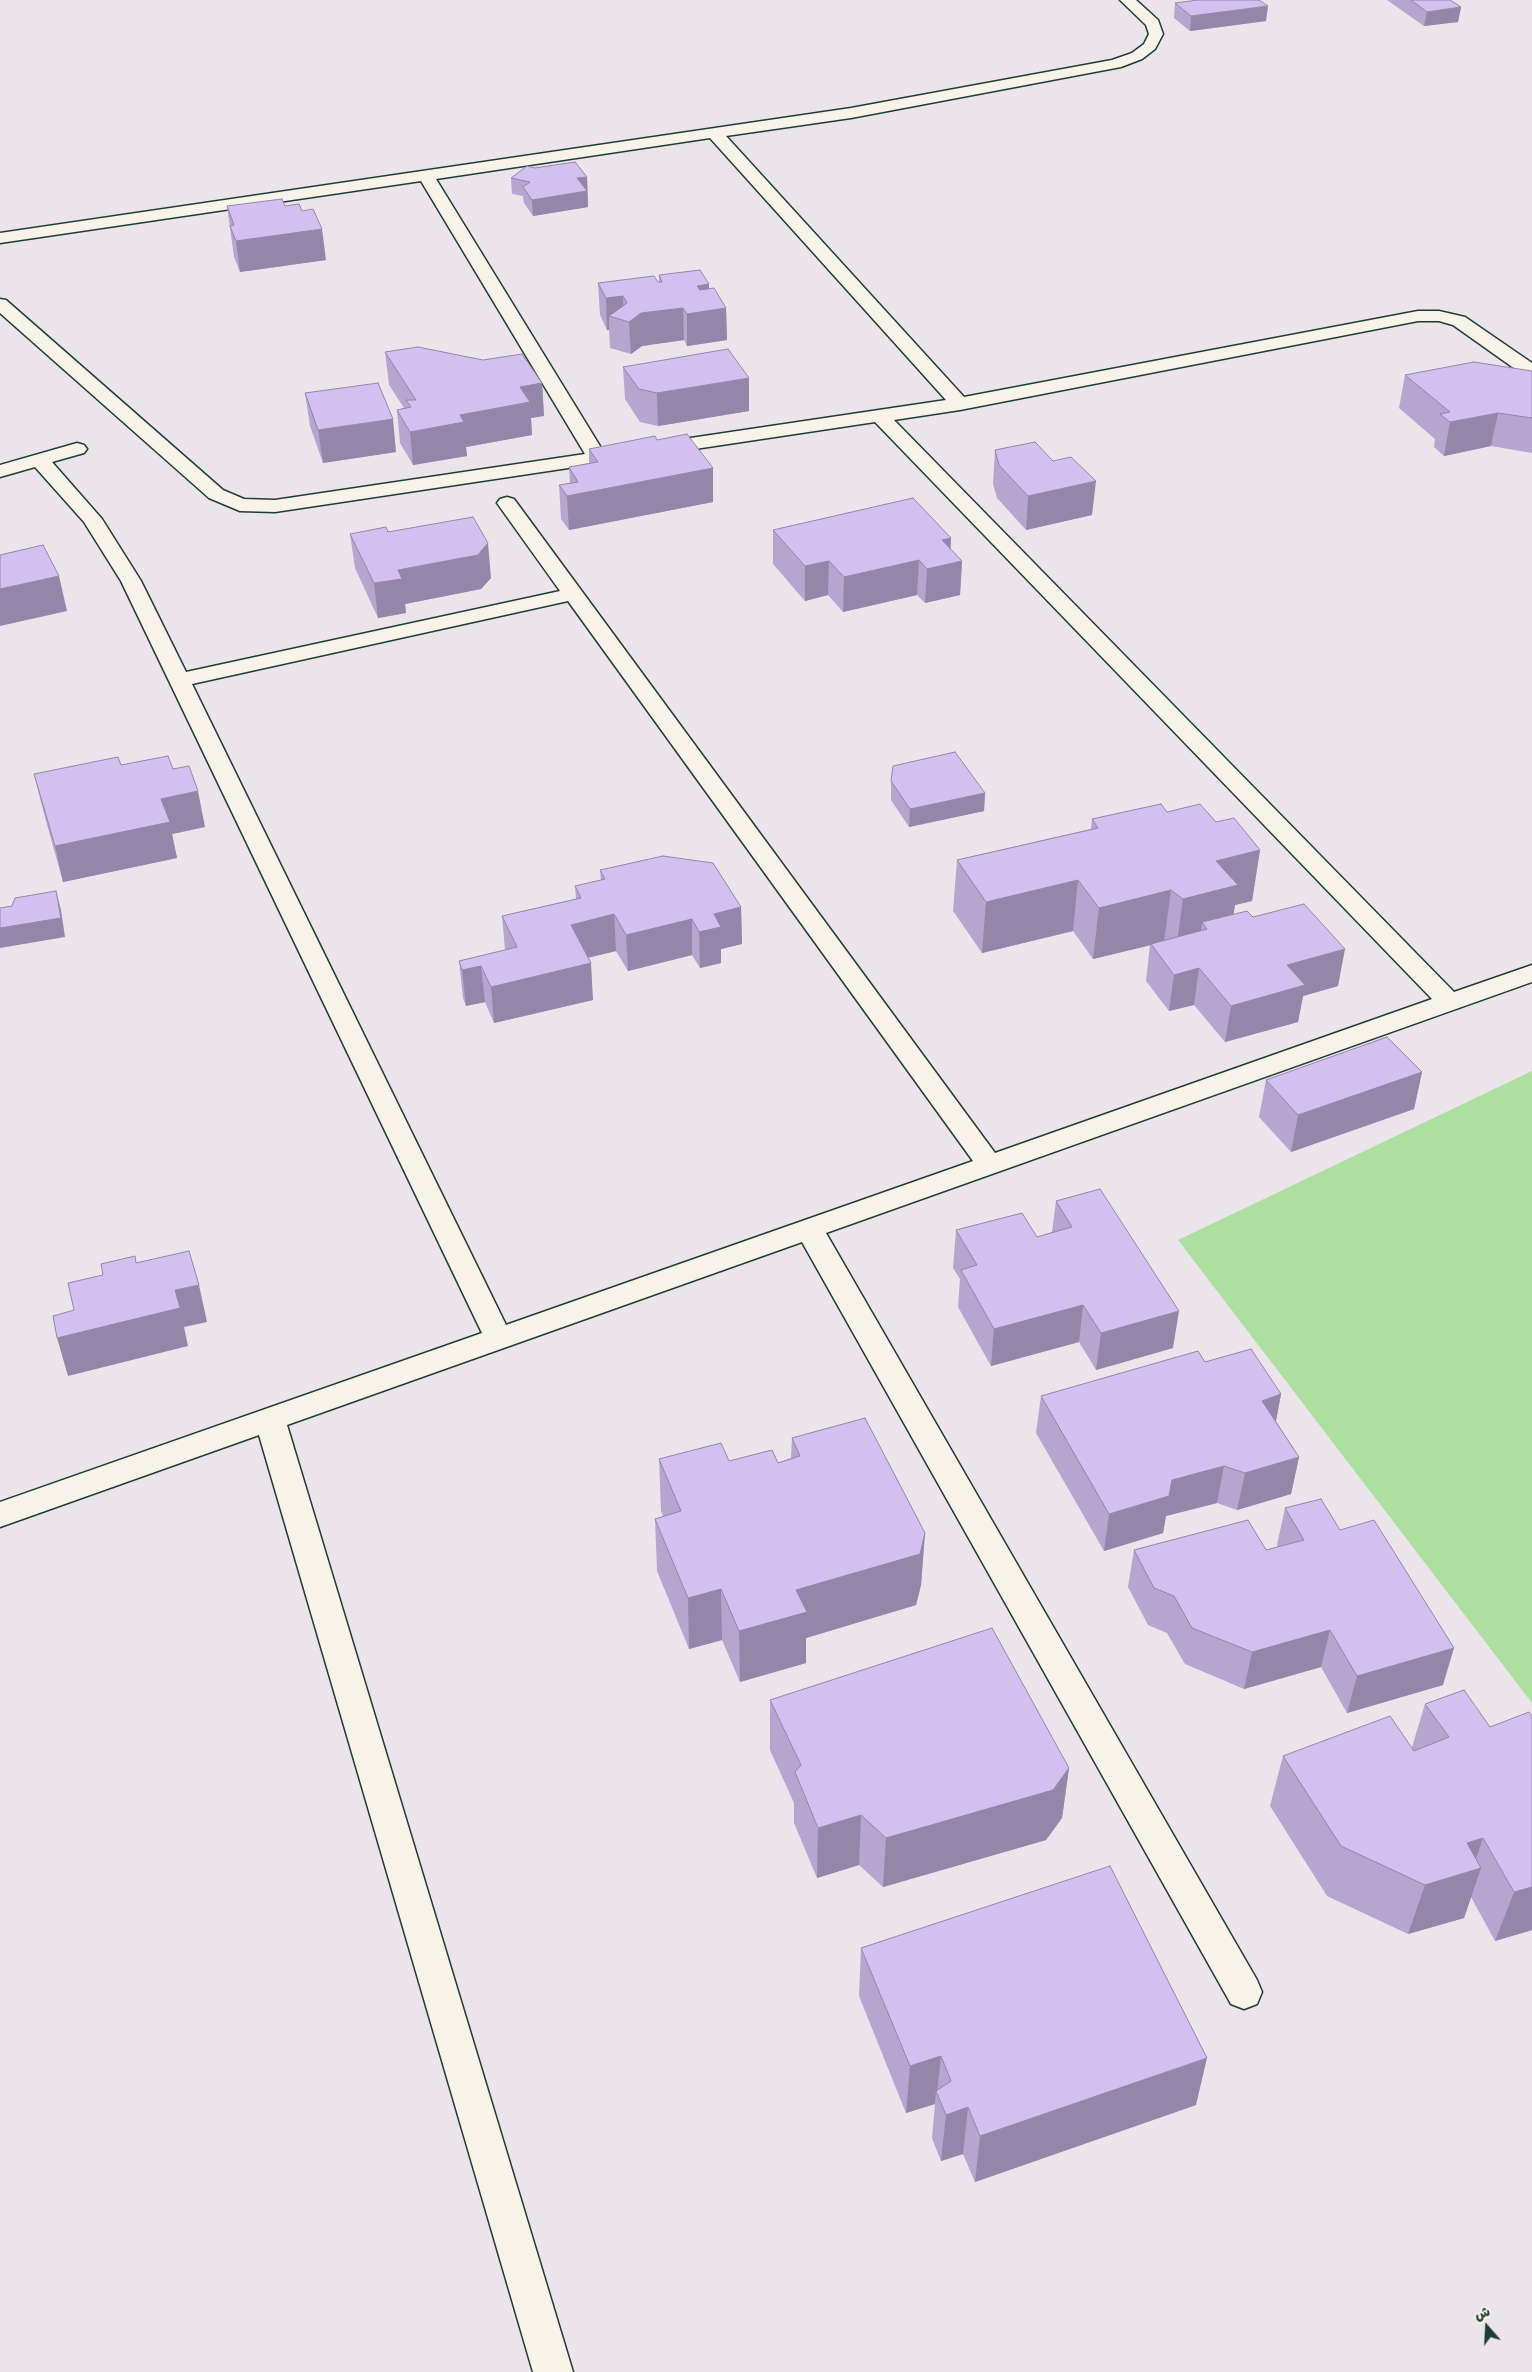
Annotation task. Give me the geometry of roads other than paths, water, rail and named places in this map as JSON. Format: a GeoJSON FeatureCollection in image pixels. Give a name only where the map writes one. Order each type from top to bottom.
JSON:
{"type":"FeatureCollection","features":[{"type":"Feature","properties":{"kind":"street"},"geometry":{"type":"LineString","coordinates":[[0,238],[851,113],[1116,64],[1144,51],[1150,46],[1156,34],[1153,23],[1127,0]]}},
{"type":"Feature","properties":{"kind":"street"},"geometry":{"type":"LineString","coordinates":[[714,133],[960,404]]}},
{"type":"Feature","properties":{"kind":"street"},"geometry":{"type":"LineString","coordinates":[[426,176],[597,458]]}},
{"type":"Feature","properties":{"kind":"street"},"geometry":{"type":"LineString","coordinates":[[0,304],[216,494],[240,505],[275,506],[960,404],[1428,315],[1459,321],[1532,372]]}},
{"type":"Feature","properties":{"kind":"street"},"geometry":{"type":"LineString","coordinates":[[880,416],[1449,1002]]}},
{"type":"Feature","properties":{"kind":"street"},"geometry":{"type":"LineString","coordinates":[[0,472],[77,449]]}},
{"type":"Feature","properties":{"kind":"street"},"geometry":{"type":"LineString","coordinates":[[39,460],[92,519],[132,581],[499,1339]]}},
{"type":"Feature","properties":{"kind":"street"},"geometry":{"type":"LineString","coordinates":[[507,503],[990,1165]]}},
{"type":"Feature","properties":{"kind":"street"},"geometry":{"type":"LineString","coordinates":[[181,680],[573,594]]}},
{"type":"Feature","properties":{"kind":"street"},"geometry":{"type":"LineString","coordinates":[[0,1515],[1532,973]]}},
{"type":"Feature","properties":{"kind":"street"},"geometry":{"type":"LineString","coordinates":[[809,1230],[1244,1992]]}},
{"type":"Feature","properties":{"kind":"street"},"geometry":{"type":"LineString","coordinates":[[270,1420],[553,2372]]}}]}
